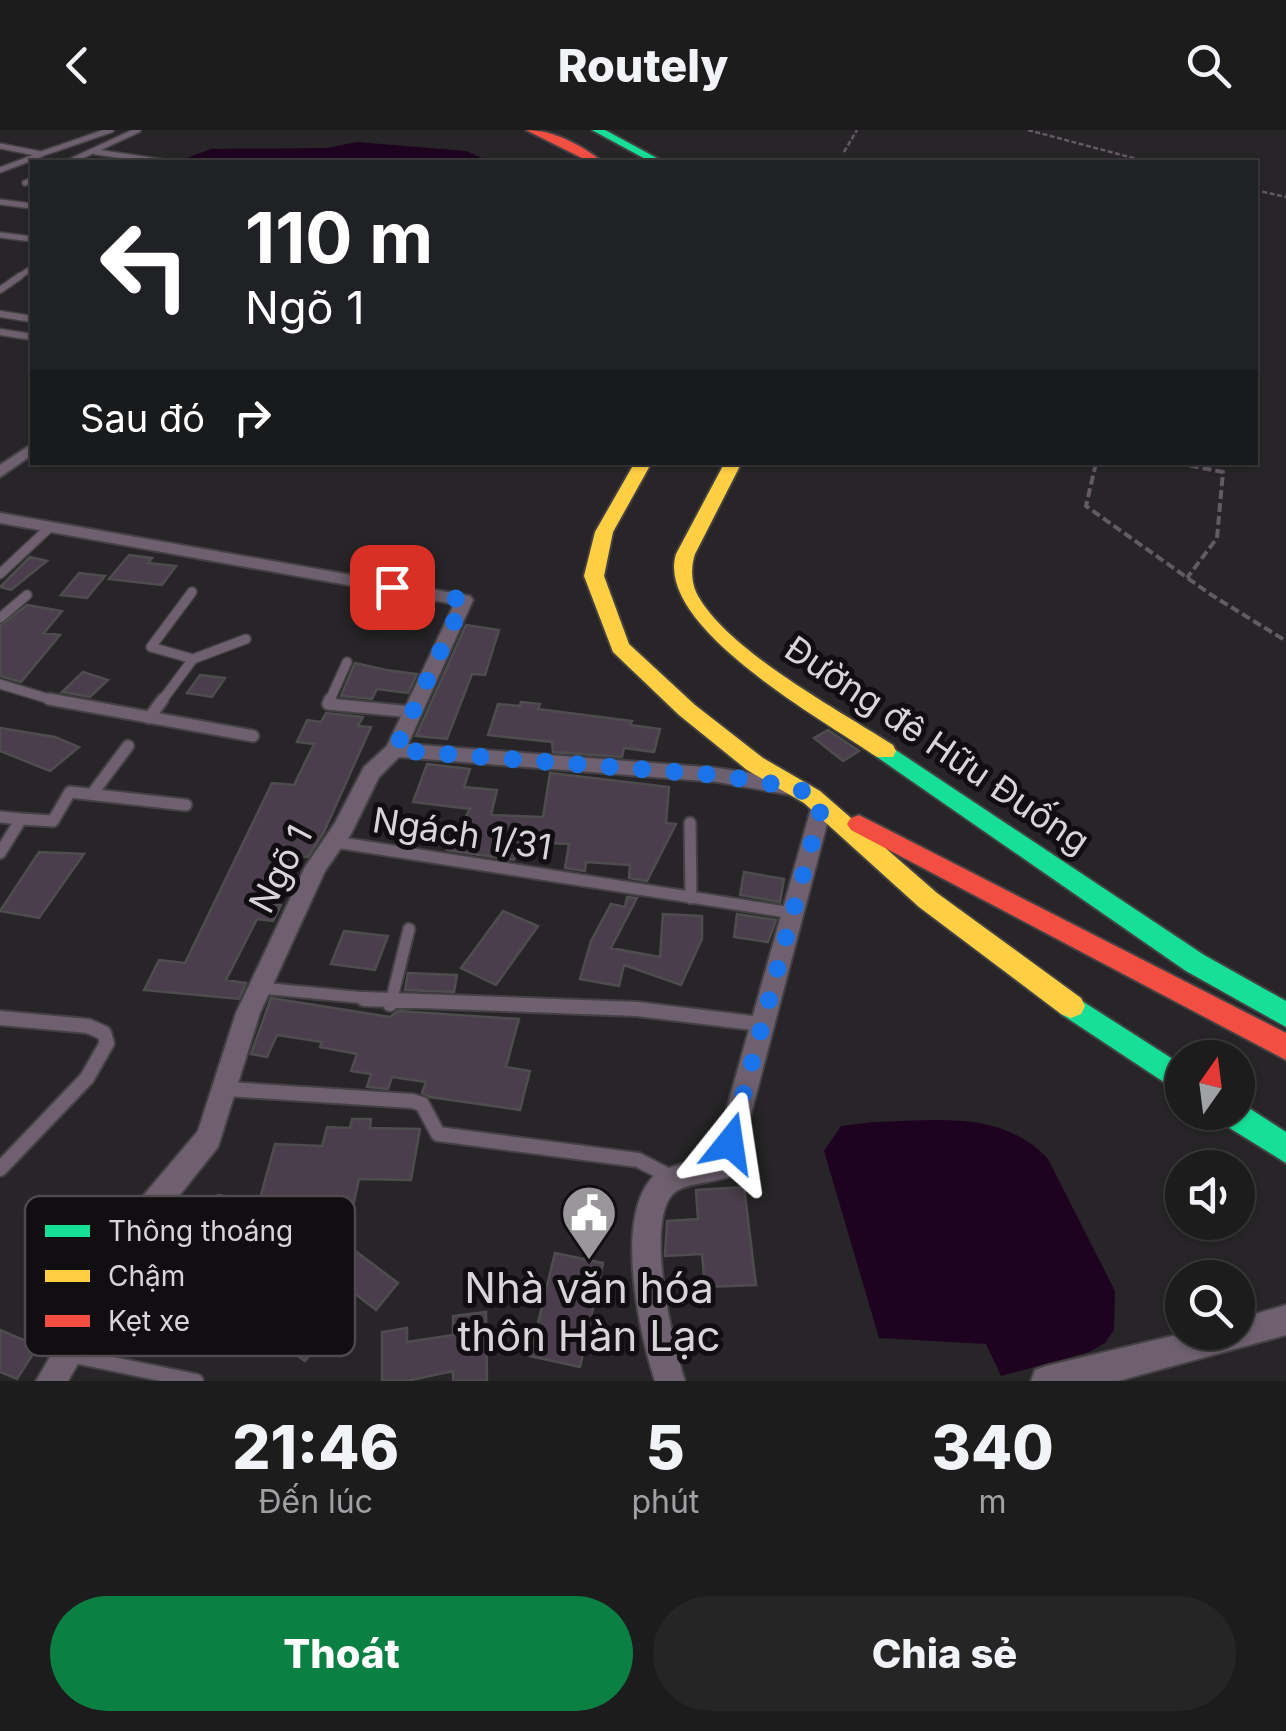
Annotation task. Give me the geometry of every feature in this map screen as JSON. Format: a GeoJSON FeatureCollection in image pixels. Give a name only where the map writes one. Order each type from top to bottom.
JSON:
{"type":"FeatureCollection","features":[{"type":"Feature","properties":{"kind":"main road"},"geometry":{"type":"LineString","coordinates":[[531,130],[593,160]]}},
{"type":"Feature","properties":{"kind":"main road"},"geometry":{"type":"LineString","coordinates":[[601,132],[633,160]]}},
{"type":"Feature","properties":{"kind":"main road"},"geometry":{"type":"LineString","coordinates":[[601,132],[654,160]]}},
{"type":"Feature","properties":{"kind":"main road","name":"Đường đê Hữu Đuống"},"geometry":{"type":"LineString","coordinates":[[732,465],[681,567],[685,598],[719,637],[1195,963],[1286,1016]]}},
{"type":"Feature","properties":{"kind":"main road"},"geometry":{"type":"LineString","coordinates":[[644,466],[604,532],[594,576],[620,646],[714,732],[755,764],[822,805],[928,900],[1098,1026],[1165,1070]]}},
{"type":"Feature","properties":{"kind":"main road"},"geometry":{"type":"LineString","coordinates":[[822,805],[1286,1047]]}},
{"type":"Feature","properties":{"kind":"main road"},"geometry":{"type":"LineString","coordinates":[[1255,1129],[1286,1149]]}},
{"type":"Feature","properties":{"kind":"street"},"geometry":{"type":"LineString","coordinates":[[0,472],[30,450]]}},
{"type":"Feature","properties":{"kind":"street"},"geometry":{"type":"LineString","coordinates":[[0,518],[50,527]]}},
{"type":"Feature","properties":{"kind":"street","name":"Ngõ 1"},"geometry":{"type":"LineString","coordinates":[[50,527],[464,600],[395,750],[371,772],[316,867],[260,988],[209,1138],[161,1196]]}},
{"type":"Feature","properties":{"kind":"street"},"geometry":{"type":"LineString","coordinates":[[395,750],[717,775],[798,788]]}},
{"type":"Feature","properties":{"kind":"street"},"geometry":{"type":"LineString","coordinates":[[670,1381],[650,1298],[649,1252],[656,1196],[674,1178],[722,1166],[822,805]]}},
{"type":"Feature","properties":{"kind":"street"},"geometry":{"type":"LineString","coordinates":[[1046,1381],[1127,1372],[1286,1320]]}},
{"type":"Feature","properties":{"kind":"street","name":"Ngõ 1"},"geometry":{"type":"LineString","coordinates":[[51,1381],[65,1356]]}},
{"type":"Feature","properties":{"kind":"lane"},"geometry":{"type":"LineString","coordinates":[[0,170],[112,130]]}},
{"type":"Feature","properties":{"kind":"lane"},"geometry":{"type":"LineString","coordinates":[[74,160],[138,130]]}},
{"type":"Feature","properties":{"kind":"lane"},"geometry":{"type":"LineString","coordinates":[[1,148],[41,154]]}},
{"type":"Feature","properties":{"kind":"lane"},"geometry":{"type":"LineString","coordinates":[[59,148],[85,155]]}},
{"type":"Feature","properties":{"kind":"lane"},"geometry":{"type":"LineString","coordinates":[[92,151],[151,160]]}},
{"type":"Feature","properties":{"kind":"lane"},"geometry":{"type":"LineString","coordinates":[[0,202],[30,206]]}},
{"type":"Feature","properties":{"kind":"lane"},"geometry":{"type":"LineString","coordinates":[[0,235],[30,239]]}},
{"type":"Feature","properties":{"kind":"lane"},"geometry":{"type":"LineString","coordinates":[[0,290],[30,269]]}},
{"type":"Feature","properties":{"kind":"lane"},"geometry":{"type":"LineString","coordinates":[[0,314],[30,314]]}},
{"type":"Feature","properties":{"kind":"lane"},"geometry":{"type":"LineString","coordinates":[[0,332],[30,336]]}},
{"type":"Feature","properties":{"kind":"lane"},"geometry":{"type":"LineString","coordinates":[[0,574],[50,527]]}},
{"type":"Feature","properties":{"kind":"lane"},"geometry":{"type":"LineString","coordinates":[[192,592],[151,647],[192,659]]}},
{"type":"Feature","properties":{"kind":"lane"},"geometry":{"type":"LineString","coordinates":[[0,618],[5,618],[27,595]]}},
{"type":"Feature","properties":{"kind":"lane"},"geometry":{"type":"LineString","coordinates":[[149,718],[192,659],[246,639]]}},
{"type":"Feature","properties":{"kind":"lane"},"geometry":{"type":"LineString","coordinates":[[347,662],[328,704],[412,712]]}},
{"type":"Feature","properties":{"kind":"lane"},"geometry":{"type":"LineString","coordinates":[[0,684],[55,701],[253,736]]}},
{"type":"Feature","properties":{"kind":"lane"},"geometry":{"type":"LineString","coordinates":[[92,794],[128,746]]}},
{"type":"Feature","properties":{"kind":"lane"},"geometry":{"type":"LineString","coordinates":[[0,817],[53,821],[70,792],[186,805]]}},
{"type":"Feature","properties":{"kind":"lane"},"geometry":{"type":"LineString","coordinates":[[0,853],[21,819]]}},
{"type":"Feature","properties":{"kind":"lane"},"geometry":{"type":"LineString","coordinates":[[690,823],[691,898]]}},
{"type":"Feature","properties":{"kind":"lane","name":"Ngách 1/31"},"geometry":{"type":"LineString","coordinates":[[332,842],[426,852],[582,882],[794,913]]}},
{"type":"Feature","properties":{"kind":"lane"},"geometry":{"type":"LineString","coordinates":[[390,1004],[409,929]]}},
{"type":"Feature","properties":{"kind":"lane"},"geometry":{"type":"LineString","coordinates":[[260,988],[390,1004],[618,1008],[762,1024]]}},
{"type":"Feature","properties":{"kind":"lane"},"geometry":{"type":"LineString","coordinates":[[0,1018],[88,1026],[104,1032],[107,1043],[87,1078],[0,1169]]}},
{"type":"Feature","properties":{"kind":"lane"},"geometry":{"type":"LineString","coordinates":[[225,1088],[412,1101],[428,1111],[431,1128],[438,1134],[638,1160],[674,1178]]}},
{"type":"Feature","properties":{"kind":"lane"},"geometry":{"type":"LineString","coordinates":[[76,1356],[196,1381]]}},
{"type":"Feature","properties":{"kind":"path"},"geometry":{"type":"LineString","coordinates":[[844,152],[857,130]]}},
{"type":"Feature","properties":{"kind":"path"},"geometry":{"type":"LineString","coordinates":[[1028,130],[1140,160]]}},
{"type":"Feature","properties":{"kind":"path"},"geometry":{"type":"LineString","coordinates":[[1258,191],[1286,198]]}},
{"type":"Feature","properties":{"kind":"path"},"geometry":{"type":"LineString","coordinates":[[1095,465],[1086,506],[1187,578],[1286,641]]}},
{"type":"Feature","properties":{"kind":"path"},"geometry":{"type":"LineString","coordinates":[[1187,578],[1217,538],[1223,472],[1189,465]]}},
{"type":"Feature","properties":{"kind":"shaded area"},"geometry":{"type":"Polygon","coordinates":[[[357,142],[466,151],[486,160],[181,160],[211,149],[327,148],[357,142]]]}},
{"type":"Feature","properties":{"kind":"shaded area"},"geometry":{"type":"Polygon","coordinates":[[[944,1120],[989,1125],[1030,1143],[1048,1159],[1115,1291],[1114,1330],[1105,1343],[1089,1352],[1001,1376],[986,1344],[879,1338],[824,1151],[841,1126],[944,1120]]]}},
{"type":"Feature","properties":{"kind":"building"},"geometry":{"type":"Polygon","coordinates":[[[129,555],[152,558],[148,563],[176,566],[162,585],[109,579],[129,555]]]}},
{"type":"Feature","properties":{"kind":"building"},"geometry":{"type":"Polygon","coordinates":[[[30,557],[47,561],[11,590],[0,587],[30,557]]]}},
{"type":"Feature","properties":{"kind":"building"},"geometry":{"type":"Polygon","coordinates":[[[79,573],[105,576],[87,598],[61,595],[79,573]]]}},
{"type":"Feature","properties":{"kind":"building"},"geometry":{"type":"Polygon","coordinates":[[[27,605],[62,611],[44,633],[60,635],[21,682],[0,676],[0,626],[27,605]]]}},
{"type":"Feature","properties":{"kind":"building"},"geometry":{"type":"Polygon","coordinates":[[[466,625],[499,630],[485,675],[472,674],[447,739],[416,736],[466,625]]]}},
{"type":"Feature","properties":{"kind":"building"},"geometry":{"type":"Polygon","coordinates":[[[355,663],[417,674],[408,693],[377,689],[372,699],[341,696],[355,663]]]}},
{"type":"Feature","properties":{"kind":"building"},"geometry":{"type":"Polygon","coordinates":[[[83,672],[108,680],[90,697],[62,692],[83,672]]]}},
{"type":"Feature","properties":{"kind":"building"},"geometry":{"type":"Polygon","coordinates":[[[200,675],[225,678],[212,697],[187,693],[200,675]]]}},
{"type":"Feature","properties":{"kind":"building"},"geometry":{"type":"Polygon","coordinates":[[[521,702],[540,704],[538,709],[632,721],[630,725],[660,729],[654,752],[624,748],[622,757],[553,752],[552,742],[488,735],[498,704],[520,706],[521,702]]]}},
{"type":"Feature","properties":{"kind":"building"},"geometry":{"type":"Polygon","coordinates":[[[326,713],[363,717],[358,726],[371,727],[324,832],[308,857],[294,856],[273,904],[281,905],[273,921],[257,919],[226,980],[246,983],[239,999],[144,990],[159,960],[185,963],[272,783],[294,785],[314,744],[297,742],[307,720],[321,722],[326,713]]]}},
{"type":"Feature","properties":{"kind":"building"},"geometry":{"type":"Polygon","coordinates":[[[0,728],[55,737],[79,747],[50,771],[0,751],[0,728]]]}},
{"type":"Feature","properties":{"kind":"building"},"geometry":{"type":"Polygon","coordinates":[[[828,730],[859,751],[843,761],[814,738],[828,730]]]}},
{"type":"Feature","properties":{"kind":"building"},"geometry":{"type":"Polygon","coordinates":[[[427,764],[470,769],[464,787],[497,790],[491,815],[543,817],[550,773],[669,787],[666,823],[676,824],[647,881],[629,878],[630,865],[586,862],[585,871],[565,868],[569,844],[525,842],[514,860],[447,850],[470,809],[413,802],[427,764]]]}},
{"type":"Feature","properties":{"kind":"building"},"geometry":{"type":"Polygon","coordinates":[[[39,852],[84,854],[39,918],[0,911],[39,852]]]}},
{"type":"Feature","properties":{"kind":"building"},"geometry":{"type":"Polygon","coordinates":[[[744,872],[784,879],[780,902],[740,895],[744,872]]]}},
{"type":"Feature","properties":{"kind":"building"},"geometry":{"type":"Polygon","coordinates":[[[627,897],[637,898],[611,948],[660,957],[663,914],[702,916],[702,939],[681,985],[624,965],[619,986],[580,979],[591,941],[611,904],[625,907],[627,897]]]}},
{"type":"Feature","properties":{"kind":"building"},"geometry":{"type":"Polygon","coordinates":[[[503,911],[538,926],[496,985],[461,968],[503,911]]]}},
{"type":"Feature","properties":{"kind":"building"},"geometry":{"type":"Polygon","coordinates":[[[737,914],[776,920],[768,942],[734,937],[737,914]]]}},
{"type":"Feature","properties":{"kind":"building"},"geometry":{"type":"Polygon","coordinates":[[[344,931],[388,936],[375,970],[331,964],[344,931]]]}},
{"type":"Feature","properties":{"kind":"building"},"geometry":{"type":"Polygon","coordinates":[[[408,973],[457,975],[454,992],[405,990],[408,973]]]}},
{"type":"Feature","properties":{"kind":"building"},"geometry":{"type":"Polygon","coordinates":[[[271,998],[390,1017],[398,1011],[519,1019],[506,1067],[530,1071],[520,1110],[430,1097],[422,1093],[426,1082],[392,1077],[388,1089],[367,1087],[371,1074],[351,1071],[357,1054],[320,1047],[322,1042],[277,1035],[267,1057],[251,1054],[271,998]]]}},
{"type":"Feature","properties":{"kind":"building"},"geometry":{"type":"Polygon","coordinates":[[[352,1119],[371,1119],[370,1128],[420,1129],[411,1180],[359,1179],[355,1198],[261,1196],[275,1144],[322,1146],[327,1127],[350,1128],[352,1119]]]}},
{"type":"Feature","properties":{"kind":"building"},"geometry":{"type":"Polygon","coordinates":[[[744,1187],[756,1285],[705,1287],[702,1254],[665,1256],[667,1221],[698,1219],[696,1190],[744,1187]]]}},
{"type":"Feature","properties":{"kind":"building"},"geometry":{"type":"Polygon","coordinates":[[[355,1251],[398,1283],[376,1310],[355,1294],[355,1251]]]}},
{"type":"Feature","properties":{"kind":"building"},"geometry":{"type":"Polygon","coordinates":[[[555,1253],[603,1263],[580,1367],[530,1356],[555,1253]]]}},
{"type":"Feature","properties":{"kind":"building"},"geometry":{"type":"Polygon","coordinates":[[[486,1312],[487,1381],[453,1381],[453,1371],[407,1381],[382,1381],[382,1332],[407,1328],[407,1342],[453,1335],[453,1316],[486,1312]]]}},
{"type":"Feature","properties":{"kind":"building"},"geometry":{"type":"Polygon","coordinates":[[[0,1330],[25,1341],[25,1356],[32,1356],[17,1379],[0,1372],[0,1330]]]}},
{"type":"Feature","properties":{"kind":"traffic: fast"},"geometry":{"type":"LineString","coordinates":[[597,130],[654,160]]}},
{"type":"Feature","properties":{"kind":"traffic: fast"},"geometry":{"type":"LineString","coordinates":[[885,751],[1195,963],[1286,1015]]}},
{"type":"Feature","properties":{"kind":"traffic: fast"},"geometry":{"type":"LineString","coordinates":[[1071,1006],[1165,1070]]}},
{"type":"Feature","properties":{"kind":"traffic: fast"},"geometry":{"type":"LineString","coordinates":[[1255,1129],[1286,1149]]}},
{"type":"Feature","properties":{"kind":"traffic: slow"},"geometry":{"type":"LineString","coordinates":[[642,465],[604,532],[594,576],[620,647],[687,710],[755,764],[812,797],[928,900],[1071,1006]]}},
{"type":"Feature","properties":{"kind":"traffic: slow"},"geometry":{"type":"LineString","coordinates":[[732,465],[686,554],[682,566],[685,589],[702,615],[728,641],[798,694],[885,751]]}},
{"type":"Feature","properties":{"kind":"traffic: jam"},"geometry":{"type":"LineString","coordinates":[[531,130],[562,141],[594,160]]}},
{"type":"Feature","properties":{"kind":"traffic: jam"},"geometry":{"type":"LineString","coordinates":[[859,824],[1286,1047]]}},
{"type":"Feature","properties":{"kind":"place","name":"Nhà văn hóa thôn Hàn Lạc"},"geometry":{"type":"Point","coordinates":[589,1262]}},
{"type":"Feature","properties":{"kind":"route"},"geometry":{"type":"LineString","coordinates":[[392,587],[464,600],[395,750],[717,775],[798,788],[822,805],[730,1143]]}}]}
